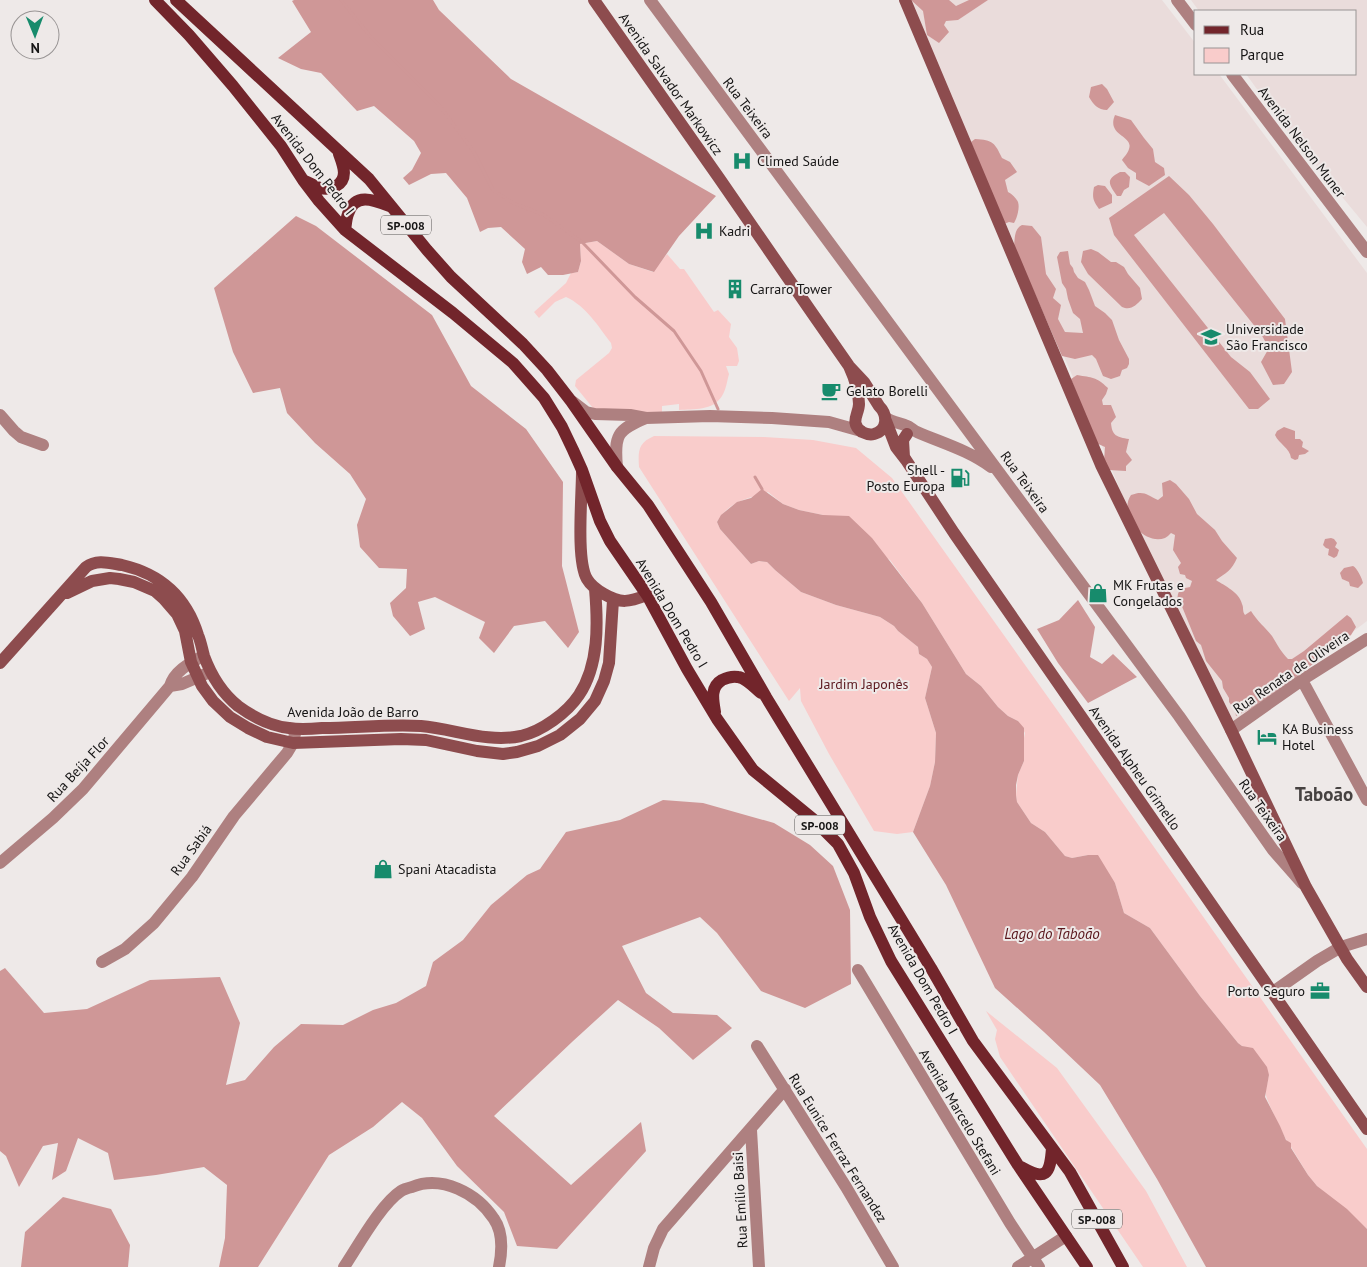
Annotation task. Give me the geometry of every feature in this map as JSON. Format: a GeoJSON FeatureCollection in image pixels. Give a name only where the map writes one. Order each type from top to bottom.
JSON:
{"type":"FeatureCollection","features":[{"type":"Feature","properties":{"kind":"main road","name":"Avenida Dom Pedro I"},"geometry":{"type":"LineString","coordinates":[[155,0],[189,35],[233,86],[281,146],[319,201],[346,230],[453,313],[513,363],[544,398],[562,427],[582,470],[600,521],[610,541],[647,595],[716,719],[753,770],[814,820],[838,844],[854,873],[870,917],[891,961],[1018,1165],[1086,1267]]}},
{"type":"Feature","properties":{"kind":"main road","name":"Avenida Dom Pedro I"},"geometry":{"type":"LineString","coordinates":[[176,0],[369,179],[426,250],[451,277],[523,344],[547,370],[571,401],[617,467],[648,505],[711,602],[973,1041],[1070,1172],[1123,1267]]}},
{"type":"Feature","properties":{"kind":"main road"},"geometry":{"type":"LineString","coordinates":[[303,180],[319,188],[328,189],[335,187],[341,182],[344,176],[344,165],[337,150]]}},
{"type":"Feature","properties":{"kind":"main road"},"geometry":{"type":"LineString","coordinates":[[346,230],[348,213],[357,201],[373,200],[392,207]]}},
{"type":"Feature","properties":{"kind":"main road"},"geometry":{"type":"LineString","coordinates":[[716,719],[713,700],[714,689],[719,682],[726,678],[737,676],[766,697]]}},
{"type":"Feature","properties":{"kind":"main road"},"geometry":{"type":"LineString","coordinates":[[1018,1165],[1034,1174],[1041,1174],[1048,1170],[1051,1164],[1052,1148]]}},
{"type":"Feature","properties":{"kind":"street","name":"Avenida Salvador Markowicz"},"geometry":{"type":"LineString","coordinates":[[594,0],[849,366],[864,382],[883,415]]}},
{"type":"Feature","properties":{"kind":"street","name":"Rua Teixeira"},"geometry":{"type":"LineString","coordinates":[[650,0],[1001,474],[1274,850],[1306,887],[1367,987]]}},
{"type":"Feature","properties":{"kind":"street"},"geometry":{"type":"LineString","coordinates":[[905,0],[1101,465],[1306,887]]}},
{"type":"Feature","properties":{"kind":"street"},"geometry":{"type":"LineString","coordinates":[[1177,0],[1194,22]]}},
{"type":"Feature","properties":{"kind":"street","name":"Avenida Nelson Muner"},"geometry":{"type":"LineString","coordinates":[[1233,75],[1367,252]]}},
{"type":"Feature","properties":{"kind":"street"},"geometry":{"type":"LineString","coordinates":[[849,366],[855,382],[859,404],[856,424],[861,431]]}},
{"type":"Feature","properties":{"kind":"street"},"geometry":{"type":"LineString","coordinates":[[571,401],[586,412],[595,414],[646,418],[753,416],[829,422],[874,434],[911,433],[955,446],[979,458],[1001,474]]}},
{"type":"Feature","properties":{"kind":"street"},"geometry":{"type":"LineString","coordinates":[[829,422],[857,413],[865,404],[870,404],[890,420],[908,426],[911,433]]}},
{"type":"Feature","properties":{"kind":"street"},"geometry":{"type":"LineString","coordinates":[[0,415],[21,437],[43,445]]}},
{"type":"Feature","properties":{"kind":"street"},"geometry":{"type":"LineString","coordinates":[[874,434],[881,430],[884,425],[883,415]]}},
{"type":"Feature","properties":{"kind":"street","name":"Avenida Alpheu Grimello"},"geometry":{"type":"LineString","coordinates":[[883,415],[896,447],[954,533],[1367,1129]]}},
{"type":"Feature","properties":{"kind":"street"},"geometry":{"type":"LineString","coordinates":[[617,467],[616,441],[620,433],[626,427],[646,418]]}},
{"type":"Feature","properties":{"kind":"street"},"geometry":{"type":"LineString","coordinates":[[955,446],[966,443],[967,438],[962,421]]}},
{"type":"Feature","properties":{"kind":"street"},"geometry":{"type":"LineString","coordinates":[[904,457],[903,440],[911,433]]}},
{"type":"Feature","properties":{"kind":"street"},"geometry":{"type":"LineString","coordinates":[[582,470],[581,546],[582,565],[586,578],[595,589],[614,600],[624,602],[647,595]]}},
{"type":"Feature","properties":{"kind":"street","name":"Avenida João de Barro"},"geometry":{"type":"LineString","coordinates":[[86,567],[100,562],[135,568],[154,576],[169,587],[181,599],[191,614],[210,672],[222,690],[251,715],[269,724],[296,729],[414,726],[489,738],[510,738],[541,728],[559,717],[578,696],[589,674],[594,656],[597,605],[595,589]]}},
{"type":"Feature","properties":{"kind":"street"},"geometry":{"type":"LineString","coordinates":[[0,663],[60,596],[86,567],[92,581],[60,596]]}},
{"type":"Feature","properties":{"kind":"street","name":"Avenida João de Barro"},"geometry":{"type":"LineString","coordinates":[[92,581],[119,579],[134,582],[155,591],[164,599],[177,614],[185,632],[191,662],[212,701],[230,717],[267,737],[293,743],[401,738],[426,740],[477,751],[503,754],[538,746],[560,735],[580,719],[595,701],[604,681],[609,663],[614,600]]}},
{"type":"Feature","properties":{"kind":"street","name":"Rua Renata de Oliveira"},"geometry":{"type":"LineString","coordinates":[[1231,730],[1302,680],[1367,639]]}},
{"type":"Feature","properties":{"kind":"street","name":"Rua Beíja Flor"},"geometry":{"type":"LineString","coordinates":[[0,863],[53,818],[83,789],[170,686],[175,675],[191,662],[204,656]]}},
{"type":"Feature","properties":{"kind":"street"},"geometry":{"type":"LineString","coordinates":[[170,686],[182,684],[210,672]]}},
{"type":"Feature","properties":{"kind":"street"},"geometry":{"type":"LineString","coordinates":[[1302,680],[1367,800]]}},
{"type":"Feature","properties":{"kind":"street"},"geometry":{"type":"LineString","coordinates":[[293,743],[296,729]]}},
{"type":"Feature","properties":{"kind":"street","name":"Rua Sabiá"},"geometry":{"type":"LineString","coordinates":[[102,962],[125,949],[154,923],[192,877],[234,816],[287,753],[293,743]]}},
{"type":"Feature","properties":{"kind":"street"},"geometry":{"type":"LineString","coordinates":[[1273,992],[1341,947],[1367,939]]}},
{"type":"Feature","properties":{"kind":"street","name":"Avenida Marcelo Stefani"},"geometry":{"type":"LineString","coordinates":[[858,970],[1010,1223],[1036,1262]]}},
{"type":"Feature","properties":{"kind":"street","name":"Rua Eunice Ferraz Fernandez"},"geometry":{"type":"LineString","coordinates":[[757,1046],[846,1187],[893,1267]]}},
{"type":"Feature","properties":{"kind":"street"},"geometry":{"type":"LineString","coordinates":[[649,1267],[654,1248],[663,1229],[785,1090]]}},
{"type":"Feature","properties":{"kind":"street","name":"Rua Emílio Baisi"},"geometry":{"type":"LineString","coordinates":[[751,1130],[759,1267]]}},
{"type":"Feature","properties":{"kind":"street"},"geometry":{"type":"LineString","coordinates":[[344,1267],[386,1206],[402,1190],[421,1183],[440,1182],[461,1190],[479,1202],[495,1220],[500,1237],[501,1257],[499,1267]]}},
{"type":"Feature","properties":{"kind":"street"},"geometry":{"type":"LineString","coordinates":[[1018,1267],[1036,1262],[1066,1236]]}},
{"type":"Feature","properties":{"kind":"shaded area"},"geometry":{"type":"Polygon","coordinates":[[[433,0],[439,10],[511,79],[716,196],[679,236],[654,272],[629,264],[597,241],[580,244],[581,261],[578,272],[548,275],[541,267],[527,274],[522,262],[525,249],[501,227],[488,228],[480,232],[467,198],[446,173],[431,174],[409,185],[403,178],[412,170],[421,153],[414,141],[374,106],[357,111],[321,73],[301,69],[278,58],[311,32],[292,1],[433,0]]]}},
{"type":"Feature","properties":{"kind":"shaded area","name":"Universidade São Francisco"},"geometry":{"type":"Polygon","coordinates":[[[908,0],[1162,0],[1194,41],[1194,75],[1220,75],[1367,273],[1367,621],[1234,722],[1131,516],[1083,400],[908,0]]]}},
{"type":"Feature","properties":{"kind":"shaded area"},"geometry":{"type":"Polygon","coordinates":[[[911,0],[949,0],[956,6],[969,0],[988,0],[958,20],[946,21],[944,25],[949,32],[939,43],[927,35],[923,11],[911,0]]]}},
{"type":"Feature","properties":{"kind":"shaded area"},"geometry":{"type":"Polygon","coordinates":[[[1191,0],[1367,0],[1367,227],[1286,129],[1247,75],[1357,75],[1357,10],[1198,10],[1191,0]]]}},
{"type":"Feature","properties":{"kind":"shaded area"},"geometry":{"type":"Polygon","coordinates":[[[1102,84],[1114,102],[1107,110],[1096,106],[1089,97],[1091,87],[1102,84]]]}},
{"type":"Feature","properties":{"kind":"shaded area"},"geometry":{"type":"Polygon","coordinates":[[[1115,115],[1131,120],[1153,149],[1155,162],[1164,168],[1165,175],[1149,186],[1136,179],[1136,173],[1128,168],[1122,160],[1129,144],[1114,127],[1115,115]]]}},
{"type":"Feature","properties":{"kind":"shaded area"},"geometry":{"type":"Polygon","coordinates":[[[975,139],[993,143],[1002,158],[1010,162],[1017,172],[1005,180],[1008,192],[1019,204],[1014,223],[1004,224],[971,142],[975,139]]]}},
{"type":"Feature","properties":{"kind":"shaded area"},"geometry":{"type":"Polygon","coordinates":[[[1120,172],[1125,172],[1130,177],[1129,187],[1124,190],[1121,196],[1117,196],[1110,180],[1120,172]]]}},
{"type":"Feature","properties":{"kind":"shaded area"},"geometry":{"type":"Polygon","coordinates":[[[1169,176],[1189,195],[1213,224],[1285,319],[1292,372],[1284,384],[1273,385],[1261,362],[1269,348],[1261,334],[1164,213],[1134,235],[1231,357],[1250,372],[1270,399],[1258,409],[1249,409],[1114,235],[1109,218],[1169,176]]]}},
{"type":"Feature","properties":{"kind":"shaded area"},"geometry":{"type":"Polygon","coordinates":[[[1098,185],[1105,186],[1112,195],[1112,203],[1099,209],[1093,196],[1094,187],[1098,185]]]}},
{"type":"Feature","properties":{"kind":"shaded area"},"geometry":{"type":"Polygon","coordinates":[[[296,216],[316,226],[432,315],[471,386],[526,429],[563,482],[562,566],[579,632],[568,648],[545,621],[514,626],[494,653],[479,638],[485,622],[435,597],[418,602],[425,629],[410,636],[393,616],[390,603],[406,588],[407,569],[379,568],[360,547],[357,525],[366,499],[350,474],[315,443],[287,413],[280,388],[253,393],[233,352],[214,288],[296,216]]]}},
{"type":"Feature","properties":{"kind":"shaded area"},"geometry":{"type":"Polygon","coordinates":[[[1022,225],[1032,226],[1041,237],[1046,274],[1056,289],[1053,298],[1061,305],[1058,319],[1065,332],[1083,333],[1080,319],[1073,313],[1066,289],[1062,283],[1057,257],[1060,252],[1068,251],[1070,264],[1074,272],[1078,278],[1085,282],[1095,306],[1112,320],[1119,340],[1129,359],[1127,368],[1122,370],[1120,376],[1111,379],[1103,376],[1096,359],[1092,355],[1075,359],[1062,356],[1014,246],[1016,231],[1022,225]]]}},
{"type":"Feature","properties":{"kind":"shaded area"},"geometry":{"type":"Polygon","coordinates":[[[1091,249],[1111,262],[1116,262],[1124,267],[1140,288],[1142,299],[1131,308],[1122,307],[1088,274],[1081,262],[1083,251],[1091,249]]]}},
{"type":"Feature","properties":{"kind":"shaded area"},"geometry":{"type":"Polygon","coordinates":[[[1077,375],[1097,379],[1108,388],[1102,400],[1103,405],[1111,405],[1116,417],[1111,423],[1113,431],[1118,436],[1129,439],[1126,452],[1132,460],[1126,466],[1126,471],[1109,470],[1104,461],[1105,447],[1096,443],[1071,379],[1077,375]]]}},
{"type":"Feature","properties":{"kind":"shaded area"},"geometry":{"type":"Polygon","coordinates":[[[1284,427],[1295,431],[1295,439],[1300,439],[1303,442],[1302,447],[1309,451],[1299,455],[1298,459],[1291,458],[1289,451],[1275,435],[1277,431],[1284,427]]]}},
{"type":"Feature","properties":{"kind":"shaded area"},"geometry":{"type":"Polygon","coordinates":[[[1170,480],[1189,499],[1197,514],[1215,530],[1237,558],[1231,568],[1216,580],[1238,596],[1243,605],[1245,615],[1251,611],[1288,659],[1292,659],[1304,651],[1347,615],[1356,627],[1351,635],[1292,680],[1252,708],[1236,716],[1235,710],[1223,688],[1222,681],[1206,661],[1201,645],[1196,641],[1181,604],[1177,600],[1180,589],[1190,587],[1192,581],[1186,578],[1185,575],[1180,574],[1178,567],[1181,563],[1173,550],[1175,535],[1171,533],[1165,538],[1157,539],[1149,537],[1141,533],[1130,519],[1128,502],[1131,495],[1142,493],[1158,500],[1163,496],[1162,483],[1170,480]]]}},
{"type":"Feature","properties":{"kind":"shaded area","name":"Lago do Taboão"},"geometry":{"type":"Polygon","coordinates":[[[762,489],[783,504],[799,510],[823,515],[849,516],[872,538],[922,603],[966,674],[981,686],[998,707],[1008,716],[1018,721],[1024,728],[1024,761],[1016,785],[1017,802],[1031,823],[1045,832],[1065,856],[1072,858],[1098,855],[1115,883],[1124,913],[1150,928],[1200,996],[1238,1043],[1242,1046],[1253,1048],[1267,1067],[1269,1075],[1265,1097],[1286,1140],[1291,1143],[1291,1148],[1308,1175],[1317,1186],[1347,1209],[1367,1229],[1367,1267],[1206,1267],[1157,1179],[1100,1085],[995,988],[946,885],[913,832],[930,786],[935,762],[936,733],[925,698],[932,667],[927,659],[919,654],[918,647],[894,626],[880,617],[836,605],[801,592],[767,562],[759,561],[751,564],[720,529],[717,522],[721,515],[737,502],[751,498],[762,489]]]}},
{"type":"Feature","properties":{"kind":"shaded area"},"geometry":{"type":"Polygon","coordinates":[[[1331,538],[1337,543],[1335,547],[1339,550],[1334,558],[1328,555],[1329,549],[1323,545],[1325,539],[1331,538]]]}},
{"type":"Feature","properties":{"kind":"shaded area"},"geometry":{"type":"Polygon","coordinates":[[[1353,566],[1359,573],[1363,583],[1358,588],[1350,586],[1349,582],[1342,579],[1340,573],[1344,568],[1353,566]]]}},
{"type":"Feature","properties":{"kind":"shaded area"},"geometry":{"type":"Polygon","coordinates":[[[1078,600],[1095,627],[1090,657],[1102,664],[1113,654],[1137,677],[1088,703],[1058,663],[1037,629],[1059,620],[1078,600]]]}},
{"type":"Feature","properties":{"kind":"shaded area"},"geometry":{"type":"Polygon","coordinates":[[[663,800],[703,803],[774,823],[810,845],[833,866],[850,910],[851,984],[805,1008],[761,991],[717,933],[700,917],[622,946],[646,993],[673,1013],[717,1015],[732,1028],[693,1060],[659,1028],[618,1000],[494,1116],[571,1185],[641,1122],[646,1151],[557,1249],[517,1246],[504,1212],[457,1166],[422,1118],[402,1102],[373,1127],[329,1155],[258,1267],[219,1267],[225,1238],[227,1185],[204,1167],[114,1180],[108,1153],[78,1138],[66,1171],[52,1180],[58,1143],[43,1146],[19,1187],[6,1156],[0,1151],[0,971],[5,968],[44,1013],[87,1009],[150,980],[220,977],[240,1023],[226,1085],[245,1080],[274,1047],[301,1024],[343,1025],[373,1010],[396,1003],[426,986],[433,962],[463,940],[491,905],[527,875],[540,869],[566,832],[620,820],[663,800]]]}},
{"type":"Feature","properties":{"kind":"shaded area"},"geometry":{"type":"Polygon","coordinates":[[[63,1197],[111,1209],[130,1245],[128,1267],[21,1267],[25,1232],[63,1197]]]}},
{"type":"Feature","properties":{"kind":"green space"},"geometry":{"type":"Polygon","coordinates":[[[597,241],[629,264],[653,272],[667,254],[680,269],[684,269],[714,312],[718,310],[731,324],[729,337],[737,348],[739,361],[737,366],[726,366],[729,374],[722,396],[718,401],[708,407],[696,409],[679,410],[679,404],[662,406],[662,412],[597,413],[575,386],[576,380],[609,353],[612,348],[611,343],[586,311],[566,297],[555,302],[539,318],[534,312],[566,283],[571,273],[578,272],[581,261],[580,244],[597,241]]]}},
{"type":"Feature","properties":{"kind":"green space","name":"Jardim Japonês"},"geometry":{"type":"Polygon","coordinates":[[[654,436],[764,437],[813,440],[856,448],[892,478],[1367,1149],[1367,1229],[1317,1186],[1308,1175],[1283,1134],[1272,1111],[1266,1095],[1269,1075],[1247,1048],[1238,1043],[1200,996],[1150,928],[1124,913],[1115,883],[1088,855],[1072,858],[1065,856],[1045,832],[1031,823],[1017,802],[1016,795],[1018,775],[1024,761],[1023,743],[1025,733],[1018,721],[1008,716],[998,707],[981,686],[966,674],[922,603],[890,560],[823,515],[799,510],[783,504],[768,492],[746,499],[727,509],[717,522],[720,529],[751,564],[759,561],[767,562],[801,592],[836,605],[880,617],[894,626],[918,647],[919,654],[927,659],[932,667],[925,698],[936,733],[935,762],[930,786],[913,832],[897,834],[874,831],[829,754],[801,701],[800,688],[789,701],[639,467],[640,448],[654,436]]]}},
{"type":"Feature","properties":{"kind":"green space"},"geometry":{"type":"Polygon","coordinates":[[[986,1011],[1057,1068],[1146,1191],[1187,1267],[1143,1267],[1000,1057],[995,1039],[997,1030],[986,1011]]]}},
{"type":"Feature","properties":{"kind":"waterway"},"geometry":{"type":"LineString","coordinates":[[341,0],[371,37],[439,105],[474,152],[493,190],[513,203],[544,215],[582,242],[635,297],[674,331],[701,371],[718,409]]}},
{"type":"Feature","properties":{"kind":"waterway"},"geometry":{"type":"LineString","coordinates":[[755,477],[762,489]]}},
{"type":"Feature","properties":{"kind":"place","name":"Climed Saúde"},"geometry":{"type":"Point","coordinates":[742,161]}},
{"type":"Feature","properties":{"kind":"place","name":"Kadri"},"geometry":{"type":"Point","coordinates":[704,231]}},
{"type":"Feature","properties":{"kind":"place","name":"Carraro Tower"},"geometry":{"type":"Point","coordinates":[735,289]}},
{"type":"Feature","properties":{"kind":"place","name":"Universidade São Francisco"},"geometry":{"type":"Point","coordinates":[1211,337]}},
{"type":"Feature","properties":{"kind":"place","name":"Gelato Borelli"},"geometry":{"type":"Point","coordinates":[831,391]}},
{"type":"Feature","properties":{"kind":"place","name":"Shell - Posto Europa"},"geometry":{"type":"Point","coordinates":[960,478]}},
{"type":"Feature","properties":{"kind":"place","name":"MK Frutas e Congelados"},"geometry":{"type":"Point","coordinates":[1098,593]}},
{"type":"Feature","properties":{"kind":"place","name":"KA Business Hotel"},"geometry":{"type":"Point","coordinates":[1267,737]}},
{"type":"Feature","properties":{"kind":"place","name":"Spani Atacadista"},"geometry":{"type":"Point","coordinates":[383,869]}},
{"type":"Feature","properties":{"kind":"place","name":"Porto Seguro"},"geometry":{"type":"Point","coordinates":[1320,991]}},
{"type":"Feature","properties":{"kind":"district","name":"Taboão"},"geometry":{"type":"Point","coordinates":[1324,794]}}]}
